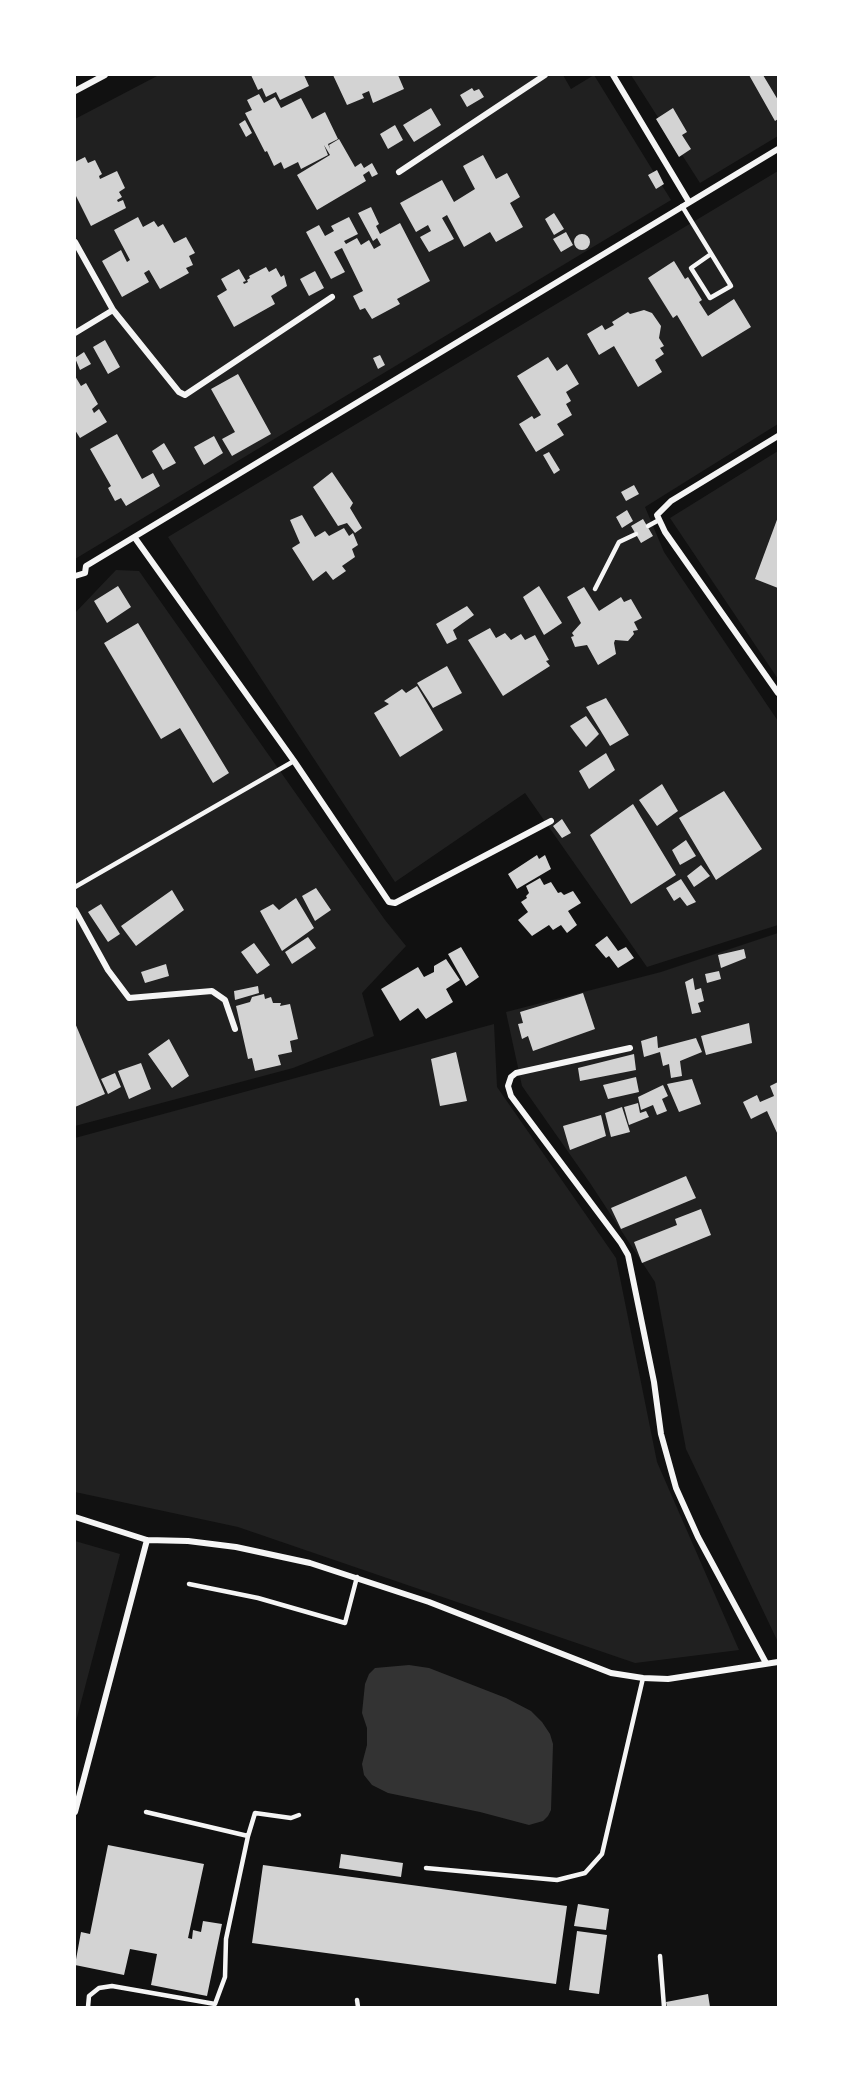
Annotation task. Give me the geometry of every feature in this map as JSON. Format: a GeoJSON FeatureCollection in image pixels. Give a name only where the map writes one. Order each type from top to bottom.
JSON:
{"type":"FeatureCollection","features":[{"type":"Feature","properties":{"kind":"street"},"geometry":{"type":"LineString","coordinates":[[75,91],[105,75]]}},
{"type":"Feature","properties":{"kind":"street"},"geometry":{"type":"LineString","coordinates":[[399,172],[545,75]]}},
{"type":"Feature","properties":{"kind":"street"},"geometry":{"type":"LineString","coordinates":[[613,75],[689,202]]}},
{"type":"Feature","properties":{"kind":"street"},"geometry":{"type":"LineString","coordinates":[[75,576],[85,573],[86,566],[778,149]]}},
{"type":"Feature","properties":{"kind":"street"},"geometry":{"type":"LineString","coordinates":[[75,242],[113,310],[179,392],[185,395],[332,297]]}},
{"type":"Feature","properties":{"kind":"street"},"geometry":{"type":"LineString","coordinates":[[75,333],[113,310]]}},
{"type":"Feature","properties":{"kind":"street"},"geometry":{"type":"LineString","coordinates":[[778,436],[671,501],[657,515],[664,532],[778,693]]}},
{"type":"Feature","properties":{"kind":"street"},"geometry":{"type":"LineString","coordinates":[[135,538],[294,761],[391,903],[395,903],[551,821]]}},
{"type":"Feature","properties":{"kind":"street"},"geometry":{"type":"LineString","coordinates":[[75,910],[108,970],[129,998],[212,991],[225,1000],[235,1029]]}},
{"type":"Feature","properties":{"kind":"street"},"geometry":{"type":"LineString","coordinates":[[630,1048],[516,1073],[511,1077],[508,1086],[511,1096],[628,1255],[654,1382],[661,1434],[676,1488],[698,1537],[766,1663]]}},
{"type":"Feature","properties":{"kind":"street"},"geometry":{"type":"LineString","coordinates":[[75,1517],[147,1540],[188,1541],[236,1547],[310,1563],[429,1602],[611,1672],[643,1678],[668,1678],[778,1662]]}},
{"type":"Feature","properties":{"kind":"street"},"geometry":{"type":"LineString","coordinates":[[75,1812],[147,1540]]}},
{"type":"Feature","properties":{"kind":"lane"},"geometry":{"type":"LineString","coordinates":[[681,206],[711,254],[730,286],[710,298],[691,268],[711,254]]}},
{"type":"Feature","properties":{"kind":"lane"},"geometry":{"type":"LineString","coordinates":[[648,526],[659,520]]}},
{"type":"Feature","properties":{"kind":"lane"},"geometry":{"type":"LineString","coordinates":[[595,589],[619,542],[636,534]]}},
{"type":"Feature","properties":{"kind":"lane"},"geometry":{"type":"LineString","coordinates":[[75,887],[294,761]]}},
{"type":"Feature","properties":{"kind":"lane"},"geometry":{"type":"LineString","coordinates":[[189,1584],[258,1598],[345,1623],[357,1577]]}},
{"type":"Feature","properties":{"kind":"lane"},"geometry":{"type":"LineString","coordinates":[[426,1868],[558,1880],[585,1873],[602,1854],[643,1678]]}},
{"type":"Feature","properties":{"kind":"lane"},"geometry":{"type":"LineString","coordinates":[[146,1812],[248,1836]]}},
{"type":"Feature","properties":{"kind":"lane"},"geometry":{"type":"LineString","coordinates":[[88,2007],[89,1996],[99,1988],[112,1986],[215,2004],[225,1977],[226,1939],[255,1813],[291,1818],[299,1815]]}},
{"type":"Feature","properties":{"kind":"lane"},"geometry":{"type":"LineString","coordinates":[[660,1956],[664,2007]]}},
{"type":"Feature","properties":{"kind":"lane"},"geometry":{"type":"LineString","coordinates":[[357,2000],[358,2007]]}},
{"type":"Feature","properties":{"kind":"shaded area"},"geometry":{"type":"Polygon","coordinates":[[[159,75],[563,75],[571,89],[594,75],[671,200],[75,559],[75,119],[159,75]]]}},
{"type":"Feature","properties":{"kind":"shaded area"},"geometry":{"type":"Polygon","coordinates":[[[631,75],[778,75],[778,136],[700,183],[631,75]]]}},
{"type":"Feature","properties":{"kind":"shaded area"},"geometry":{"type":"Polygon","coordinates":[[[778,171],[778,424],[645,507],[664,552],[778,721],[778,925],[647,967],[525,793],[395,882],[168,537],[778,171]]]}},
{"type":"Feature","properties":{"kind":"shaded area"},"geometry":{"type":"Polygon","coordinates":[[[778,451],[778,679],[670,518],[778,451]]]}},
{"type":"Feature","properties":{"kind":"shaded area"},"geometry":{"type":"Polygon","coordinates":[[[116,570],[139,571],[385,920],[406,946],[362,993],[374,1036],[293,1068],[75,1126],[75,613],[116,570]]]}},
{"type":"Feature","properties":{"kind":"shaded area"},"geometry":{"type":"Polygon","coordinates":[[[778,933],[778,1642],[686,1449],[655,1282],[590,1183],[522,1086],[506,1012],[661,972],[778,933]]]}},
{"type":"Feature","properties":{"kind":"shaded area"},"geometry":{"type":"Polygon","coordinates":[[[494,1024],[497,1087],[616,1258],[657,1462],[739,1650],[635,1663],[238,1527],[75,1492],[75,1138],[494,1024]]]}},
{"type":"Feature","properties":{"kind":"shaded area"},"geometry":{"type":"Polygon","coordinates":[[[75,1541],[120,1554],[75,1725],[75,1541]]]}},
{"type":"Feature","properties":{"kind":"shaded area"},"geometry":{"type":"Polygon","coordinates":[[[409,1665],[429,1668],[506,1698],[531,1711],[542,1722],[553,1744],[551,1810],[543,1821],[529,1825],[480,1812],[388,1793],[372,1785],[364,1775],[362,1764],[367,1745],[367,1728],[362,1713],[365,1684],[369,1674],[375,1668],[409,1665]]]}},
{"type":"Feature","properties":{"kind":"building"},"geometry":{"type":"Polygon","coordinates":[[[251,75],[304,75],[309,86],[280,100],[276,92],[266,97],[262,88],[258,90],[251,75]]]}},
{"type":"Feature","properties":{"kind":"building"},"geometry":{"type":"Polygon","coordinates":[[[333,75],[398,75],[404,89],[373,103],[369,91],[362,94],[364,98],[347,105],[333,75]]]}},
{"type":"Feature","properties":{"kind":"building"},"geometry":{"type":"Polygon","coordinates":[[[749,75],[763,75],[778,100],[778,119],[775,121],[749,75]]]}},
{"type":"Feature","properties":{"kind":"building"},"geometry":{"type":"Polygon","coordinates":[[[472,88],[474,91],[479,89],[484,97],[467,107],[460,95],[472,88]]]}},
{"type":"Feature","properties":{"kind":"building"},"geometry":{"type":"Polygon","coordinates":[[[259,94],[264,103],[275,97],[281,108],[301,98],[312,119],[325,112],[338,139],[328,144],[330,149],[329,145],[339,139],[355,167],[361,163],[364,168],[372,163],[378,174],[372,177],[369,171],[363,175],[366,181],[317,210],[297,175],[330,155],[324,145],[328,155],[301,169],[298,162],[284,169],[281,162],[274,166],[245,113],[252,110],[247,100],[259,94]]]}},
{"type":"Feature","properties":{"kind":"building"},"geometry":{"type":"Polygon","coordinates":[[[431,108],[441,125],[414,142],[403,125],[431,108]]]}},
{"type":"Feature","properties":{"kind":"building"},"geometry":{"type":"Polygon","coordinates":[[[673,108],[687,132],[682,135],[691,149],[679,157],[656,119],[673,108]]]}},
{"type":"Feature","properties":{"kind":"building"},"geometry":{"type":"Polygon","coordinates":[[[245,120],[252,133],[246,137],[239,124],[245,120]]]}},
{"type":"Feature","properties":{"kind":"building"},"geometry":{"type":"Polygon","coordinates":[[[395,125],[403,140],[388,149],[380,134],[395,125]]]}},
{"type":"Feature","properties":{"kind":"building"},"geometry":{"type":"Polygon","coordinates":[[[483,155],[496,179],[507,173],[520,197],[510,203],[523,227],[496,242],[490,232],[464,247],[447,215],[442,218],[454,239],[429,252],[420,237],[431,231],[428,225],[416,232],[400,203],[442,180],[454,202],[475,189],[463,166],[483,155]]]}},
{"type":"Feature","properties":{"kind":"building"},"geometry":{"type":"Polygon","coordinates":[[[85,157],[88,163],[95,160],[102,174],[99,176],[100,179],[117,171],[125,188],[119,192],[122,197],[117,200],[118,202],[123,200],[126,208],[91,226],[75,194],[75,162],[85,157]]]}},
{"type":"Feature","properties":{"kind":"building"},"geometry":{"type":"Polygon","coordinates":[[[657,170],[664,184],[656,189],[648,175],[657,170]]]}},
{"type":"Feature","properties":{"kind":"building"},"geometry":{"type":"Polygon","coordinates":[[[371,207],[379,224],[376,226],[380,234],[400,223],[430,281],[397,299],[400,304],[372,319],[365,308],[360,310],[353,296],[363,291],[342,248],[334,252],[345,272],[331,279],[306,232],[319,225],[325,236],[334,231],[331,226],[349,217],[358,234],[344,241],[346,244],[357,238],[361,245],[369,240],[374,249],[381,245],[377,238],[373,241],[358,213],[371,207]]]}},
{"type":"Feature","properties":{"kind":"building"},"geometry":{"type":"Polygon","coordinates":[[[554,213],[564,229],[554,235],[545,219],[554,213]]]}},
{"type":"Feature","properties":{"kind":"building"},"geometry":{"type":"Polygon","coordinates":[[[138,217],[143,227],[154,221],[158,227],[163,224],[174,243],[186,237],[195,253],[189,256],[193,265],[186,268],[189,273],[160,289],[149,270],[144,273],[149,282],[122,297],[102,261],[121,250],[127,262],[130,260],[114,230],[138,217]]]}},
{"type":"Feature","properties":{"kind":"building"},"geometry":{"type":"Polygon","coordinates":[[[566,232],[573,245],[561,252],[553,239],[566,232]]]}},
{"type":"Feature","properties":{"kind":"building"},"geometry":{"type":"Polygon","coordinates":[[[582,234],[588,236],[590,242],[588,248],[582,250],[576,248],[574,242],[576,236],[582,234]]]}},
{"type":"Feature","properties":{"kind":"building"},"geometry":{"type":"Polygon","coordinates":[[[674,261],[685,279],[688,277],[702,300],[699,302],[708,316],[734,299],[751,327],[702,357],[677,315],[673,318],[648,278],[674,261]]]}},
{"type":"Feature","properties":{"kind":"building"},"geometry":{"type":"Polygon","coordinates":[[[266,267],[269,272],[276,268],[281,277],[284,275],[287,286],[271,296],[275,304],[234,327],[217,296],[227,290],[221,279],[239,269],[246,281],[243,282],[244,284],[248,282],[249,276],[266,267]]]}},
{"type":"Feature","properties":{"kind":"building"},"geometry":{"type":"Polygon","coordinates":[[[315,271],[324,288],[309,296],[300,279],[315,271]]]}},
{"type":"Feature","properties":{"kind":"building"},"geometry":{"type":"Polygon","coordinates":[[[644,310],[652,313],[661,326],[659,338],[664,346],[660,348],[664,354],[655,360],[662,372],[638,387],[614,346],[599,355],[587,334],[602,325],[605,330],[614,325],[612,322],[628,312],[630,314],[644,310]]]}},
{"type":"Feature","properties":{"kind":"building"},"geometry":{"type":"Polygon","coordinates":[[[105,340],[120,367],[108,374],[93,347],[105,340]]]}},
{"type":"Feature","properties":{"kind":"building"},"geometry":{"type":"Polygon","coordinates":[[[84,352],[91,364],[80,370],[75,358],[84,352]]]}},
{"type":"Feature","properties":{"kind":"building"},"geometry":{"type":"Polygon","coordinates":[[[380,355],[385,365],[378,369],[373,358],[380,355]]]}},
{"type":"Feature","properties":{"kind":"building"},"geometry":{"type":"Polygon","coordinates":[[[548,357],[557,371],[567,364],[579,384],[566,392],[571,401],[566,404],[572,415],[557,424],[564,435],[536,452],[519,424],[532,416],[534,419],[541,415],[517,376],[548,357]]]}},
{"type":"Feature","properties":{"kind":"building"},"geometry":{"type":"Polygon","coordinates":[[[238,374],[271,434],[232,456],[222,439],[235,432],[211,389],[238,374]]]}},
{"type":"Feature","properties":{"kind":"building"},"geometry":{"type":"Polygon","coordinates":[[[75,376],[81,386],[86,383],[98,404],[92,409],[94,413],[99,409],[107,422],[80,438],[75,430],[75,376]]]}},
{"type":"Feature","properties":{"kind":"building"},"geometry":{"type":"Polygon","coordinates":[[[117,434],[142,479],[153,473],[160,486],[126,506],[121,498],[115,501],[108,488],[111,486],[90,449],[117,434]]]}},
{"type":"Feature","properties":{"kind":"building"},"geometry":{"type":"Polygon","coordinates":[[[214,436],[223,453],[204,465],[194,447],[214,436]]]}},
{"type":"Feature","properties":{"kind":"building"},"geometry":{"type":"Polygon","coordinates":[[[164,443],[176,463],[163,470],[152,451],[164,443]]]}},
{"type":"Feature","properties":{"kind":"building"},"geometry":{"type":"Polygon","coordinates":[[[549,452],[560,470],[554,474],[543,455],[549,452]]]}},
{"type":"Feature","properties":{"kind":"building"},"geometry":{"type":"Polygon","coordinates":[[[332,472],[353,503],[350,508],[362,528],[355,533],[347,523],[338,526],[313,487],[332,472]]]}},
{"type":"Feature","properties":{"kind":"building"},"geometry":{"type":"Polygon","coordinates":[[[634,485],[639,494],[626,501],[621,492],[634,485]]]}},
{"type":"Feature","properties":{"kind":"building"},"geometry":{"type":"Polygon","coordinates":[[[627,510],[633,521],[622,528],[616,517],[627,510]]]}},
{"type":"Feature","properties":{"kind":"building"},"geometry":{"type":"Polygon","coordinates":[[[302,515],[315,537],[325,531],[329,536],[344,528],[349,536],[353,533],[358,545],[352,549],[355,557],[342,566],[346,571],[333,580],[326,571],[313,581],[292,548],[300,543],[290,520],[302,515]]]}},
{"type":"Feature","properties":{"kind":"building"},"geometry":{"type":"Polygon","coordinates":[[[778,517],[778,588],[755,579],[778,517]]]}},
{"type":"Feature","properties":{"kind":"building"},"geometry":{"type":"Polygon","coordinates":[[[643,519],[653,536],[641,543],[631,526],[643,519]]]}},
{"type":"Feature","properties":{"kind":"building"},"geometry":{"type":"Polygon","coordinates":[[[118,586],[131,607],[107,623],[94,601],[118,586]]]}},
{"type":"Feature","properties":{"kind":"building"},"geometry":{"type":"Polygon","coordinates":[[[539,586],[562,623],[544,635],[523,597],[539,586]]]}},
{"type":"Feature","properties":{"kind":"building"},"geometry":{"type":"Polygon","coordinates":[[[584,587],[599,611],[621,597],[624,602],[631,599],[642,618],[634,622],[638,630],[633,631],[634,634],[628,641],[615,640],[616,654],[598,665],[587,645],[575,647],[571,637],[574,636],[572,633],[581,623],[567,597],[584,587]]]}},
{"type":"Feature","properties":{"kind":"building"},"geometry":{"type":"Polygon","coordinates":[[[467,606],[474,615],[453,630],[457,639],[447,644],[436,624],[467,606]]]}},
{"type":"Feature","properties":{"kind":"building"},"geometry":{"type":"Polygon","coordinates":[[[138,623],[229,773],[213,783],[180,728],[161,739],[104,643],[138,623]]]}},
{"type":"Feature","properties":{"kind":"building"},"geometry":{"type":"Polygon","coordinates":[[[490,628],[496,638],[505,633],[511,640],[521,634],[525,640],[535,635],[550,666],[503,696],[468,640],[490,628]]]}},
{"type":"Feature","properties":{"kind":"building"},"geometry":{"type":"Polygon","coordinates":[[[447,666],[462,693],[433,708],[417,683],[447,666]]]}},
{"type":"Feature","properties":{"kind":"building"},"geometry":{"type":"Polygon","coordinates":[[[417,686],[443,730],[400,757],[374,713],[389,704],[384,701],[402,689],[406,693],[417,686]]]}},
{"type":"Feature","properties":{"kind":"building"},"geometry":{"type":"Polygon","coordinates":[[[606,698],[629,735],[610,746],[586,707],[606,698]]]}},
{"type":"Feature","properties":{"kind":"building"},"geometry":{"type":"Polygon","coordinates":[[[586,716],[599,734],[586,747],[570,726],[586,716]]]}},
{"type":"Feature","properties":{"kind":"building"},"geometry":{"type":"Polygon","coordinates":[[[606,753],[615,770],[589,789],[579,771],[606,753]]]}},
{"type":"Feature","properties":{"kind":"building"},"geometry":{"type":"Polygon","coordinates":[[[662,784],[678,811],[657,826],[639,800],[662,784]]]}},
{"type":"Feature","properties":{"kind":"building"},"geometry":{"type":"Polygon","coordinates":[[[724,791],[762,849],[716,880],[679,818],[724,791]]]}},
{"type":"Feature","properties":{"kind":"building"},"geometry":{"type":"Polygon","coordinates":[[[633,804],[676,875],[631,904],[590,835],[633,804]]]}},
{"type":"Feature","properties":{"kind":"building"},"geometry":{"type":"Polygon","coordinates":[[[562,819],[571,833],[562,838],[553,826],[562,819]]]}},
{"type":"Feature","properties":{"kind":"building"},"geometry":{"type":"Polygon","coordinates":[[[686,840],[696,856],[680,865],[672,850],[686,840]]]}},
{"type":"Feature","properties":{"kind":"building"},"geometry":{"type":"Polygon","coordinates":[[[537,855],[539,859],[545,855],[551,869],[517,889],[508,874],[537,855]]]}},
{"type":"Feature","properties":{"kind":"building"},"geometry":{"type":"Polygon","coordinates":[[[701,865],[710,876],[694,887],[687,876],[701,865]]]}},
{"type":"Feature","properties":{"kind":"building"},"geometry":{"type":"Polygon","coordinates":[[[540,878],[544,885],[551,882],[558,893],[561,892],[564,895],[573,891],[581,903],[568,911],[577,925],[567,933],[561,925],[553,930],[549,925],[532,936],[518,920],[528,912],[521,902],[527,898],[529,893],[526,886],[540,878]]]}},
{"type":"Feature","properties":{"kind":"building"},"geometry":{"type":"Polygon","coordinates":[[[681,879],[696,902],[687,906],[680,897],[674,901],[666,888],[681,879]]]}},
{"type":"Feature","properties":{"kind":"building"},"geometry":{"type":"Polygon","coordinates":[[[316,888],[331,910],[315,921],[302,896],[316,888]]]}},
{"type":"Feature","properties":{"kind":"building"},"geometry":{"type":"Polygon","coordinates":[[[172,890],[184,910],[136,946],[121,926],[172,890]]]}},
{"type":"Feature","properties":{"kind":"building"},"geometry":{"type":"Polygon","coordinates":[[[296,898],[314,928],[282,951],[260,911],[273,904],[279,910],[296,898]]]}},
{"type":"Feature","properties":{"kind":"building"},"geometry":{"type":"Polygon","coordinates":[[[101,904],[120,934],[108,942],[88,912],[101,904]]]}},
{"type":"Feature","properties":{"kind":"building"},"geometry":{"type":"Polygon","coordinates":[[[607,936],[618,951],[626,947],[634,958],[618,968],[609,956],[606,958],[595,945],[607,936]]]}},
{"type":"Feature","properties":{"kind":"building"},"geometry":{"type":"Polygon","coordinates":[[[308,937],[316,948],[292,964],[285,952],[308,937]]]}},
{"type":"Feature","properties":{"kind":"building"},"geometry":{"type":"Polygon","coordinates":[[[254,943],[270,965],[257,974],[241,952],[254,943]]]}},
{"type":"Feature","properties":{"kind":"building"},"geometry":{"type":"Polygon","coordinates":[[[461,947],[479,977],[466,986],[448,954],[461,947]]]}},
{"type":"Feature","properties":{"kind":"building"},"geometry":{"type":"Polygon","coordinates":[[[744,949],[746,958],[721,968],[718,955],[744,949]]]}},
{"type":"Feature","properties":{"kind":"building"},"geometry":{"type":"Polygon","coordinates":[[[446,959],[460,980],[446,989],[453,1002],[426,1019],[418,1008],[400,1021],[381,989],[418,967],[424,977],[434,972],[434,966],[446,959]]]}},
{"type":"Feature","properties":{"kind":"building"},"geometry":{"type":"Polygon","coordinates":[[[166,964],[169,976],[145,983],[141,972],[166,964]]]}},
{"type":"Feature","properties":{"kind":"building"},"geometry":{"type":"Polygon","coordinates":[[[719,971],[721,979],[707,983],[705,974],[719,971]]]}},
{"type":"Feature","properties":{"kind":"building"},"geometry":{"type":"Polygon","coordinates":[[[693,978],[695,990],[701,988],[704,1001],[698,1003],[701,1012],[692,1014],[685,982],[693,978]]]}},
{"type":"Feature","properties":{"kind":"building"},"geometry":{"type":"Polygon","coordinates":[[[258,986],[259,993],[235,1000],[234,991],[258,986]]]}},
{"type":"Feature","properties":{"kind":"building"},"geometry":{"type":"Polygon","coordinates":[[[583,993],[595,1029],[533,1051],[528,1036],[522,1039],[518,1024],[523,1023],[520,1012],[583,993]]]}},
{"type":"Feature","properties":{"kind":"building"},"geometry":{"type":"Polygon","coordinates":[[[264,994],[265,999],[271,997],[273,1003],[281,1003],[280,1006],[290,1004],[298,1039],[290,1041],[292,1052],[278,1055],[281,1065],[255,1071],[252,1058],[248,1059],[236,1006],[250,1002],[252,997],[264,994]]]}},
{"type":"Feature","properties":{"kind":"building"},"geometry":{"type":"Polygon","coordinates":[[[75,1023],[105,1094],[75,1107],[75,1023]]]}},
{"type":"Feature","properties":{"kind":"building"},"geometry":{"type":"Polygon","coordinates":[[[749,1023],[752,1043],[706,1055],[701,1036],[749,1023]]]}},
{"type":"Feature","properties":{"kind":"building"},"geometry":{"type":"Polygon","coordinates":[[[657,1036],[658,1048],[696,1038],[702,1052],[680,1061],[682,1076],[671,1078],[669,1064],[663,1066],[660,1052],[644,1057],[641,1041],[657,1036]]]}},
{"type":"Feature","properties":{"kind":"building"},"geometry":{"type":"Polygon","coordinates":[[[169,1039],[189,1076],[172,1088],[148,1054],[169,1039]]]}},
{"type":"Feature","properties":{"kind":"building"},"geometry":{"type":"Polygon","coordinates":[[[456,1052],[467,1101],[440,1106],[431,1059],[456,1052]]]}},
{"type":"Feature","properties":{"kind":"building"},"geometry":{"type":"Polygon","coordinates":[[[634,1054],[636,1070],[580,1081],[578,1068],[634,1054]]]}},
{"type":"Feature","properties":{"kind":"building"},"geometry":{"type":"Polygon","coordinates":[[[141,1063],[151,1089],[129,1099],[118,1071],[141,1063]]]}},
{"type":"Feature","properties":{"kind":"building"},"geometry":{"type":"Polygon","coordinates":[[[115,1073],[121,1087],[108,1094],[101,1079],[115,1073]]]}},
{"type":"Feature","properties":{"kind":"building"},"geometry":{"type":"Polygon","coordinates":[[[636,1077],[639,1092],[608,1099],[603,1085],[636,1077]]]}},
{"type":"Feature","properties":{"kind":"building"},"geometry":{"type":"Polygon","coordinates":[[[692,1079],[701,1104],[679,1112],[667,1084],[692,1079]]]}},
{"type":"Feature","properties":{"kind":"building"},"geometry":{"type":"Polygon","coordinates":[[[778,1082],[778,1135],[767,1111],[751,1119],[743,1102],[757,1095],[760,1102],[774,1096],[770,1086],[778,1082]]]}},
{"type":"Feature","properties":{"kind":"building"},"geometry":{"type":"Polygon","coordinates":[[[663,1085],[668,1096],[662,1099],[667,1111],[657,1115],[653,1105],[641,1110],[638,1097],[663,1085]]]}},
{"type":"Feature","properties":{"kind":"building"},"geometry":{"type":"Polygon","coordinates":[[[638,1103],[640,1113],[646,1111],[649,1117],[629,1125],[624,1107],[638,1103]]]}},
{"type":"Feature","properties":{"kind":"building"},"geometry":{"type":"Polygon","coordinates":[[[622,1107],[630,1132],[611,1137],[605,1113],[622,1107]]]}},
{"type":"Feature","properties":{"kind":"building"},"geometry":{"type":"Polygon","coordinates":[[[601,1115],[606,1136],[570,1150],[563,1126],[601,1115]]]}},
{"type":"Feature","properties":{"kind":"building"},"geometry":{"type":"Polygon","coordinates":[[[686,1176],[696,1198],[621,1229],[611,1208],[686,1176]]]}},
{"type":"Feature","properties":{"kind":"building"},"geometry":{"type":"Polygon","coordinates":[[[701,1209],[711,1235],[642,1263],[634,1242],[677,1225],[675,1219],[701,1209]]]}},
{"type":"Feature","properties":{"kind":"building"},"geometry":{"type":"Polygon","coordinates":[[[108,1845],[204,1864],[188,1938],[192,1939],[193,1930],[201,1932],[203,1921],[222,1924],[207,1996],[151,1985],[157,1954],[130,1949],[124,1975],[75,1965],[81,1932],[90,1934],[108,1845]]]}},
{"type":"Feature","properties":{"kind":"building"},"geometry":{"type":"Polygon","coordinates":[[[341,1854],[403,1863],[401,1877],[339,1868],[341,1854]]]}},
{"type":"Feature","properties":{"kind":"building"},"geometry":{"type":"Polygon","coordinates":[[[263,1865],[567,1906],[556,1984],[252,1943],[263,1865]]]}},
{"type":"Feature","properties":{"kind":"building"},"geometry":{"type":"Polygon","coordinates":[[[578,1904],[609,1909],[606,1930],[574,1926],[578,1904]]]}},
{"type":"Feature","properties":{"kind":"building"},"geometry":{"type":"Polygon","coordinates":[[[577,1931],[607,1935],[599,1994],[569,1990],[577,1931]]]}},
{"type":"Feature","properties":{"kind":"building"},"geometry":{"type":"Polygon","coordinates":[[[708,1994],[710,2007],[667,2007],[666,2002],[708,1994]]]}}]}
